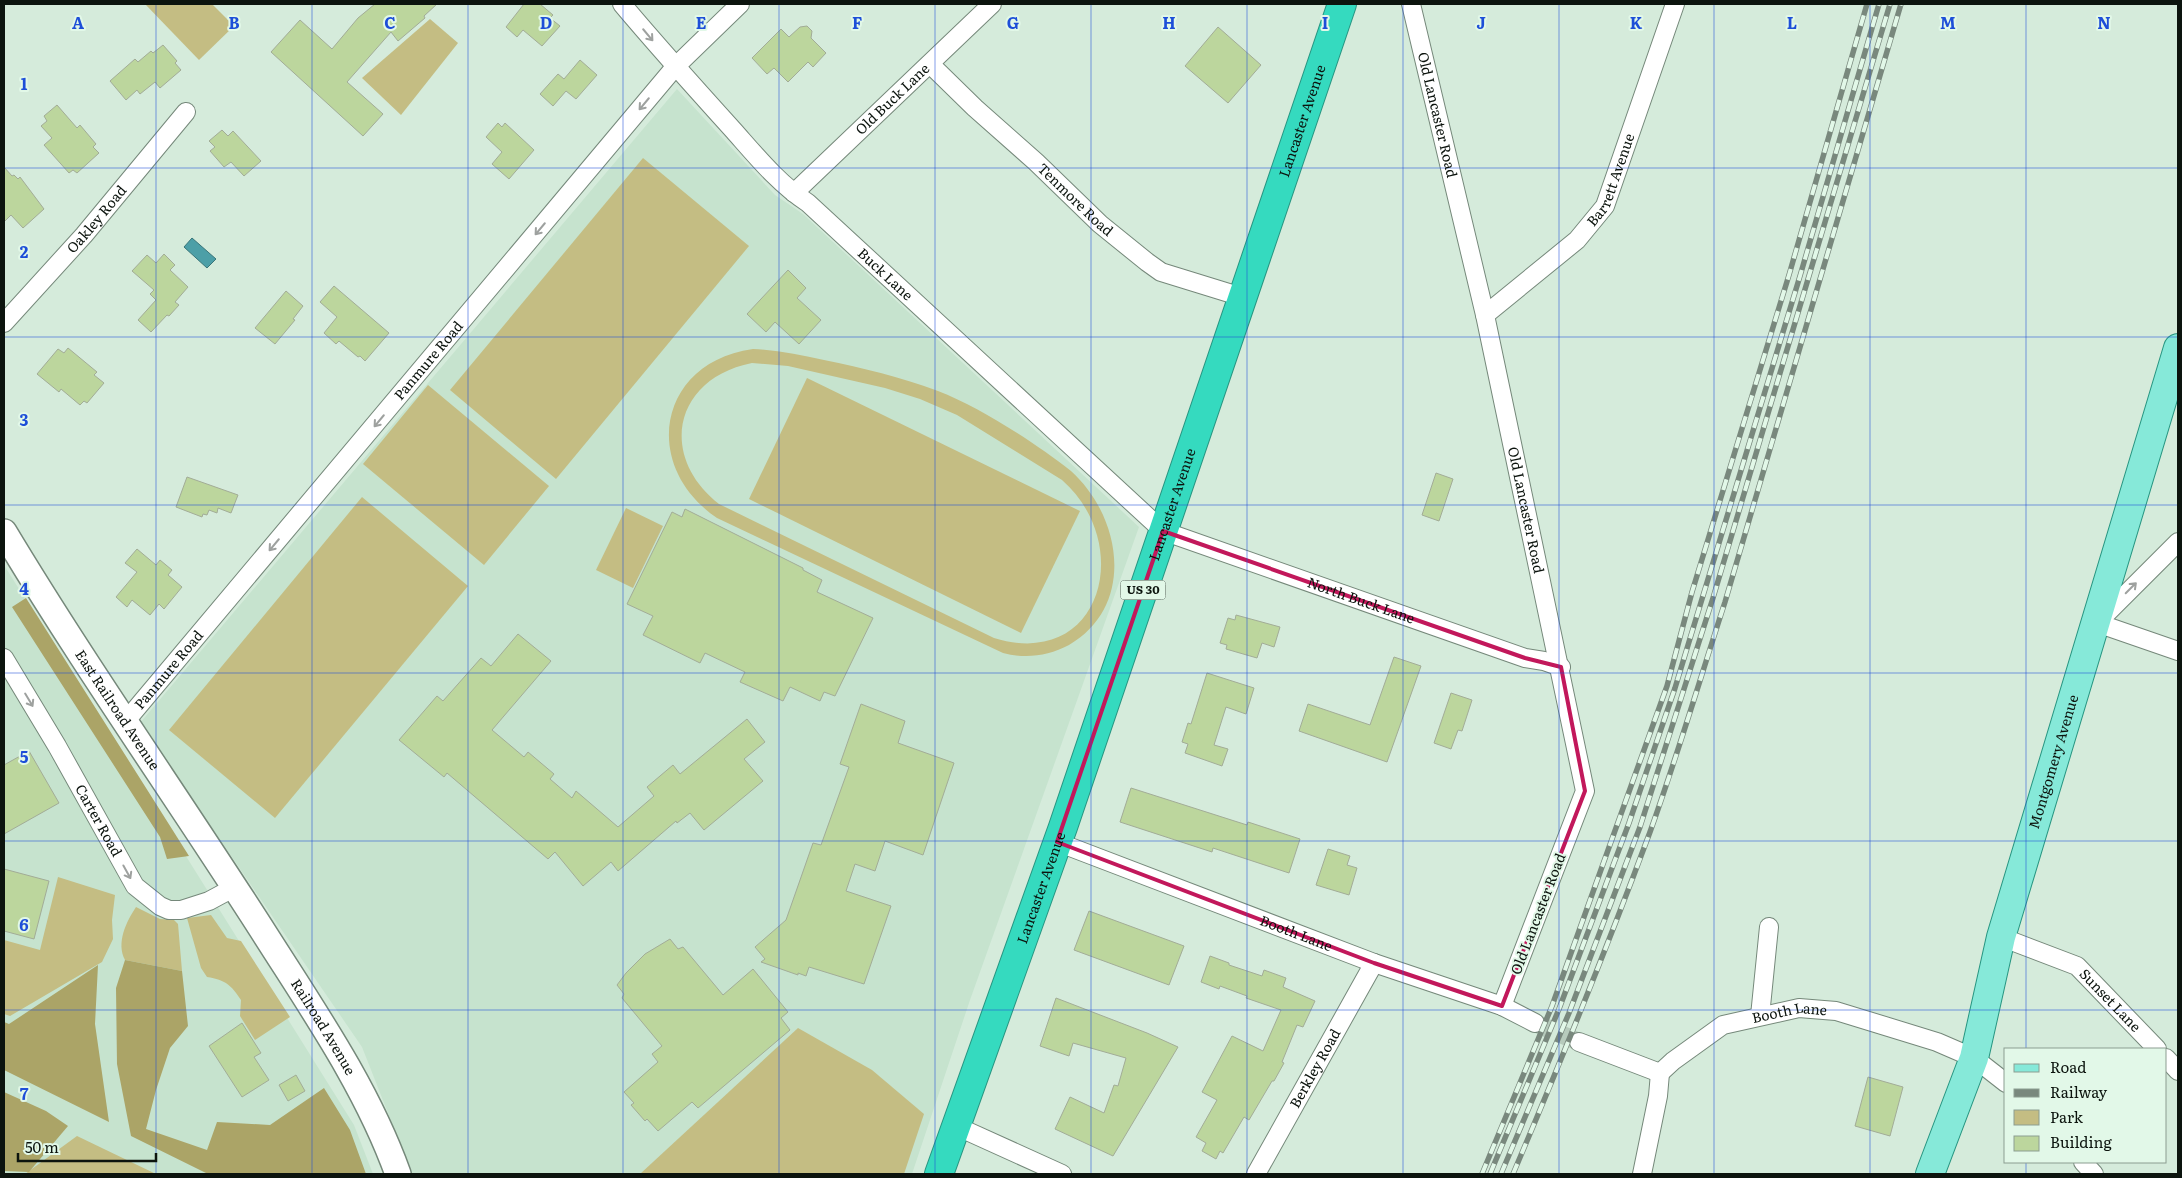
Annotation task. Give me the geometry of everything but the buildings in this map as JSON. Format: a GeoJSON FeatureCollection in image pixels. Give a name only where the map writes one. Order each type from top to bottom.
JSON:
{"type":"FeatureCollection","features":[{"type":"Feature","properties":{"kind":"highway","name":"Lancaster Avenue"},"geometry":{"type":"LineString","coordinates":[[939,1174],[1057,842],[1342,4]]}},
{"type":"Feature","properties":{"kind":"main road","name":"Montgomery Avenue"},"geometry":{"type":"LineString","coordinates":[[1930,1174],[1974,1058],[2001,937],[2097,623],[2178,348]]}},
{"type":"Feature","properties":{"kind":"street","name":"Buck Lane"},"geometry":{"type":"LineString","coordinates":[[622,4],[675,66],[776,176],[1163,531]]}},
{"type":"Feature","properties":{"kind":"street","name":"Panmure Road"},"geometry":{"type":"LineString","coordinates":[[125,722],[675,66],[740,4]]}},
{"type":"Feature","properties":{"kind":"street","name":"Old Buck Lane"},"geometry":{"type":"LineString","coordinates":[[794,193],[992,4]]}},
{"type":"Feature","properties":{"kind":"street","name":"Old Lancaster Road"},"geometry":{"type":"LineString","coordinates":[[1411,4],[1485,315],[1585,791],[1502,1006]]}},
{"type":"Feature","properties":{"kind":"street","name":"Barrett Avenue"},"geometry":{"type":"LineString","coordinates":[[1485,315],[1577,240],[1604,206],[1675,4]]}},
{"type":"Feature","properties":{"kind":"street","name":"Tenmore Road"},"geometry":{"type":"LineString","coordinates":[[930,64],[1100,224],[1147,262],[1161,272],[1242,297]]}},
{"type":"Feature","properties":{"kind":"street","name":"Oakley Road"},"geometry":{"type":"LineString","coordinates":[[4,323],[84,235],[186,112]]}},
{"type":"Feature","properties":{"kind":"street","name":"North Buck Lane"},"geometry":{"type":"LineString","coordinates":[[1163,531],[1525,658],[1544,661],[1560,667]]}},
{"type":"Feature","properties":{"kind":"street","name":"East Railroad Avenue"},"geometry":{"type":"LineString","coordinates":[[4,532],[125,722],[235,887]]}},
{"type":"Feature","properties":{"kind":"street"},"geometry":{"type":"LineString","coordinates":[[2178,542],[2097,623],[2178,651]]}},
{"type":"Feature","properties":{"kind":"street","name":"Carter Road"},"geometry":{"type":"LineString","coordinates":[[4,658],[57,746],[135,886],[160,906],[169,910],[181,910],[209,901],[235,887]]}},
{"type":"Feature","properties":{"kind":"street","name":"Booth Lane"},"geometry":{"type":"LineString","coordinates":[[1057,842],[1374,963],[1502,1006],[1535,1023]]}},
{"type":"Feature","properties":{"kind":"street","name":"Railroad Avenue"},"geometry":{"type":"LineString","coordinates":[[235,887],[352,1073],[380,1127],[398,1174]]}},
{"type":"Feature","properties":{"kind":"street"},"geometry":{"type":"LineString","coordinates":[[1760,1016],[1769,927]]}},
{"type":"Feature","properties":{"kind":"street","name":"Sunset Lane"},"geometry":{"type":"LineString","coordinates":[[2001,937],[2077,966],[2156,1048]]}},
{"type":"Feature","properties":{"kind":"street","name":"Berkley Road"},"geometry":{"type":"LineString","coordinates":[[1256,1174],[1374,963]]}},
{"type":"Feature","properties":{"kind":"street","name":"Booth Lane"},"geometry":{"type":"LineString","coordinates":[[1660,1073],[1673,1061],[1723,1025],[1799,1008],[1836,1011],[1937,1042],[1974,1058],[2004,1081]]}},
{"type":"Feature","properties":{"kind":"street"},"geometry":{"type":"LineString","coordinates":[[1579,1042],[1660,1073],[1658,1096],[1642,1174]]}},
{"type":"Feature","properties":{"kind":"street"},"geometry":{"type":"LineString","coordinates":[[2167,1059],[2178,1071]]}},
{"type":"Feature","properties":{"kind":"street"},"geometry":{"type":"LineString","coordinates":[[956,1126],[1062,1174]]}},
{"type":"Feature","properties":{"kind":"street"},"geometry":{"type":"LineString","coordinates":[[2084,1163],[2094,1174]]}},
{"type":"Feature","properties":{"kind":"highlighted area"},"geometry":{"type":"Polygon","coordinates":[[[1163,531],[1525,658],[1561,667],[1585,791],[1502,1006],[1374,963],[1057,842],[1163,531]]]}},
{"type":"Feature","properties":{"kind":"shaded area"},"geometry":{"type":"Polygon","coordinates":[[[677,89],[775,195],[803,214],[1139,527],[970,1000],[912,1174],[412,1174],[362,1047],[140,723],[677,89]]]}},
{"type":"Feature","properties":{"kind":"shaded area"},"geometry":{"type":"Polygon","coordinates":[[[4,565],[354,1125],[373,1174],[4,1174],[4,565]]]}},
{"type":"Feature","properties":{"kind":"shaded area"},"geometry":{"type":"Polygon","coordinates":[[[26,598],[189,856],[167,859],[160,837],[12,607],[26,598]]]}},
{"type":"Feature","properties":{"kind":"shaded area"},"geometry":{"type":"Polygon","coordinates":[[[125,960],[182,971],[188,1026],[170,1048],[146,1129],[207,1150],[217,1122],[270,1125],[324,1088],[350,1130],[366,1174],[208,1174],[131,1136],[117,1064],[116,988],[125,960]]]}},
{"type":"Feature","properties":{"kind":"shaded area"},"geometry":{"type":"Polygon","coordinates":[[[98,965],[95,1024],[109,1122],[4,1070],[4,1022],[9,1024],[98,965]]]}},
{"type":"Feature","properties":{"kind":"shaded area"},"geometry":{"type":"Polygon","coordinates":[[[4,1092],[46,1111],[68,1126],[29,1172],[4,1171],[4,1092]]]}},
{"type":"Feature","properties":{"kind":"green space"},"geometry":{"type":"Polygon","coordinates":[[[145,4],[212,4],[234,26],[199,60],[145,4]]]}},
{"type":"Feature","properties":{"kind":"green space"},"geometry":{"type":"Polygon","coordinates":[[[430,19],[458,43],[401,115],[362,78],[430,19]]]}},
{"type":"Feature","properties":{"kind":"green space"},"geometry":{"type":"Polygon","coordinates":[[[643,158],[749,246],[556,479],[450,390],[643,158]]]}},
{"type":"Feature","properties":{"kind":"green space"},"geometry":{"type":"Polygon","coordinates":[[[753,349],[807,356],[882,373],[938,391],[971,406],[1041,449],[1071,471],[1088,490],[1102,512],[1110,536],[1114,561],[1113,585],[1105,608],[1090,628],[1061,649],[1045,654],[1028,656],[1003,653],[717,518],[693,496],[677,471],[670,445],[670,419],[680,394],[696,374],[721,358],[753,349]],[[752,363],[726,371],[706,384],[691,401],[683,421],[682,442],[687,463],[699,484],[719,504],[994,638],[1031,643],[1060,636],[1082,619],[1096,595],[1101,567],[1097,536],[1084,507],[1062,480],[957,415],[920,399],[885,388],[788,366],[752,363]]]}},
{"type":"Feature","properties":{"kind":"green space"},"geometry":{"type":"Polygon","coordinates":[[[807,378],[1080,511],[1021,633],[749,499],[807,378]]]}},
{"type":"Feature","properties":{"kind":"green space"},"geometry":{"type":"Polygon","coordinates":[[[428,385],[549,486],[484,565],[363,464],[428,385]]]}},
{"type":"Feature","properties":{"kind":"green space"},"geometry":{"type":"Polygon","coordinates":[[[362,497],[468,586],[275,818],[169,730],[362,497]]]}},
{"type":"Feature","properties":{"kind":"green space"},"geometry":{"type":"Polygon","coordinates":[[[626,508],[663,526],[633,588],[596,570],[626,508]]]}},
{"type":"Feature","properties":{"kind":"green space"},"geometry":{"type":"Polygon","coordinates":[[[58,877],[115,895],[112,920],[113,939],[102,962],[10,1016],[4,1014],[4,940],[40,950],[58,877]]]}},
{"type":"Feature","properties":{"kind":"green space"},"geometry":{"type":"Polygon","coordinates":[[[136,907],[160,919],[174,920],[178,924],[182,971],[125,960],[122,953],[123,933],[136,907]]]}},
{"type":"Feature","properties":{"kind":"green space"},"geometry":{"type":"Polygon","coordinates":[[[211,915],[227,938],[241,941],[290,1017],[255,1040],[240,1016],[241,1000],[231,987],[219,980],[207,977],[201,968],[187,918],[211,915]]]}},
{"type":"Feature","properties":{"kind":"green space"},"geometry":{"type":"Polygon","coordinates":[[[798,1028],[872,1070],[924,1114],[904,1174],[640,1174],[798,1028]]]}},
{"type":"Feature","properties":{"kind":"green space"},"geometry":{"type":"Polygon","coordinates":[[[77,1136],[156,1174],[25,1174],[77,1136]]]}},
{"type":"Feature","properties":{"kind":"water"},"geometry":{"type":"Polygon","coordinates":[[[192,238],[216,259],[207,268],[184,247],[192,238]]]}},
{"type":"Feature","properties":{"kind":"tunnel"},"geometry":{"type":"LineString","coordinates":[[1535,1023],[1579,1042]]}},
{"type":"Feature","properties":{"kind":"railway"},"geometry":{"type":"LineString","coordinates":[[1482,1174],[1552,1006],[1667,686],[1692,592],[1789,275],[1867,4]]}},
{"type":"Feature","properties":{"kind":"railway"},"geometry":{"type":"LineString","coordinates":[[1490,1174],[1559,1009],[1629,823],[1675,688],[1800,276],[1879,4]]}},
{"type":"Feature","properties":{"kind":"railway"},"geometry":{"type":"LineString","coordinates":[[1501,1174],[1569,1013],[1640,827],[1713,598],[1890,4]]}},
{"type":"Feature","properties":{"kind":"railway"},"geometry":{"type":"LineString","coordinates":[[1513,1174],[1600,961],[1670,775],[1725,602],[1901,4]]}}]}
